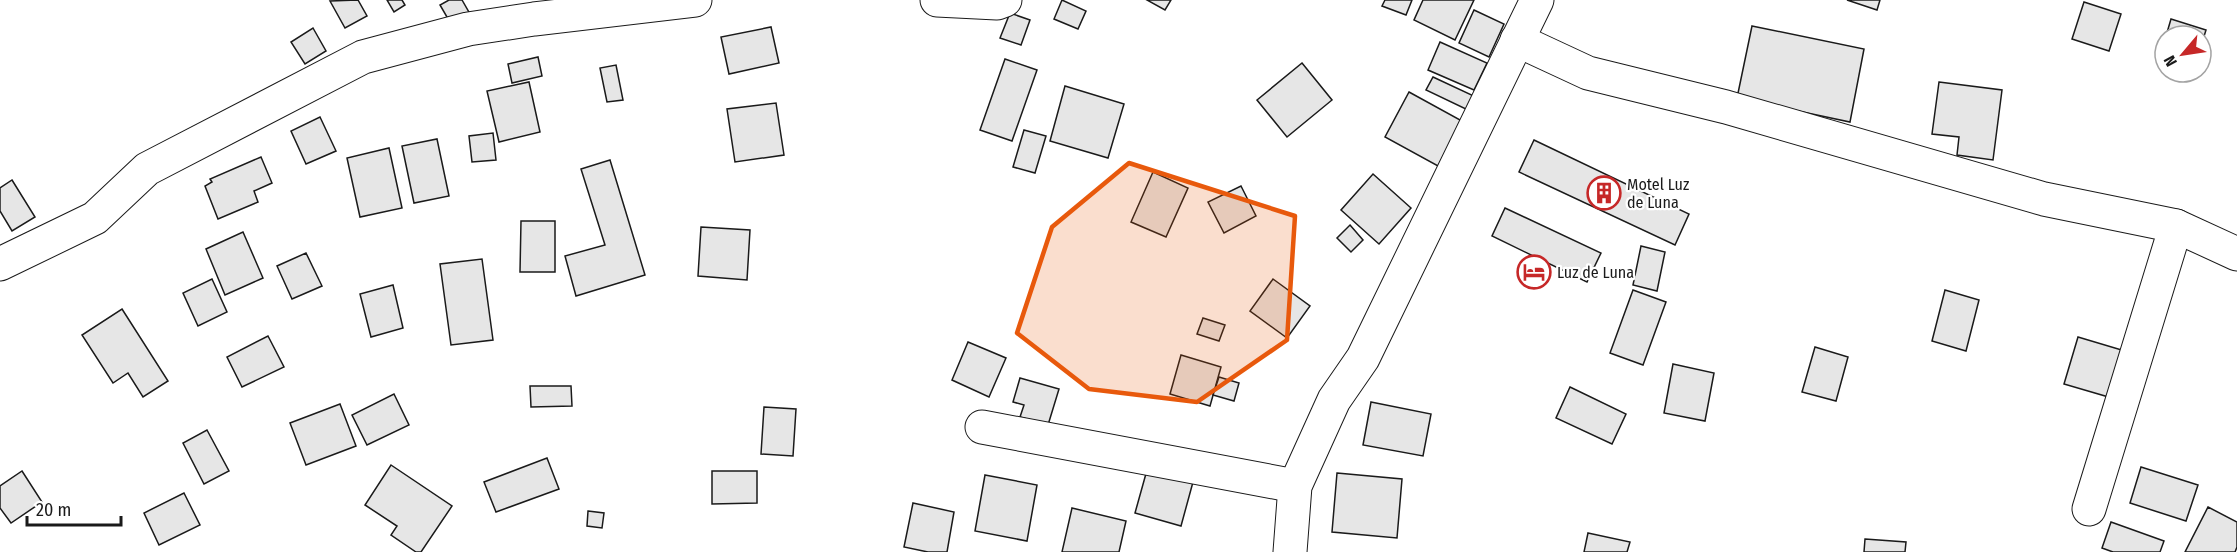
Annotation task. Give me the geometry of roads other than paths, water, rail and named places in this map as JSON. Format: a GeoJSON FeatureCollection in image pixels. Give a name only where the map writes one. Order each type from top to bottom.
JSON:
{"type":"FeatureCollection","features":[{"type":"Feature","properties":{"kind":"street"},"geometry":{"type":"LineString","coordinates":[[0,264],[95,218],[147,169],[363,57],[468,29],[524,9],[695,0]]}},
{"type":"Feature","properties":{"kind":"street"},"geometry":{"type":"LineString","coordinates":[[937,0],[997,3],[1005,0]]}},
{"type":"Feature","properties":{"kind":"street"},"geometry":{"type":"LineString","coordinates":[[1290,552],[1295,486],[1334,400],[1363,358],[1537,0]]}},
{"type":"Feature","properties":{"kind":"street"},"geometry":{"type":"LineString","coordinates":[[1517,40],[1588,73],[1726,107],[2044,199],[2176,226],[2237,254]]}},
{"type":"Feature","properties":{"kind":"street"},"geometry":{"type":"LineString","coordinates":[[2089,509],[2176,226]]}},
{"type":"Feature","properties":{"kind":"street"},"geometry":{"type":"LineString","coordinates":[[982,427],[1295,486]]}},
{"type":"Feature","properties":{"kind":"place","name":"Motel Luz de Luna"},"geometry":{"type":"Point","coordinates":[1604,193]}},
{"type":"Feature","properties":{"kind":"place","name":"Luz de Luna"},"geometry":{"type":"Point","coordinates":[1534,272]}}]}
